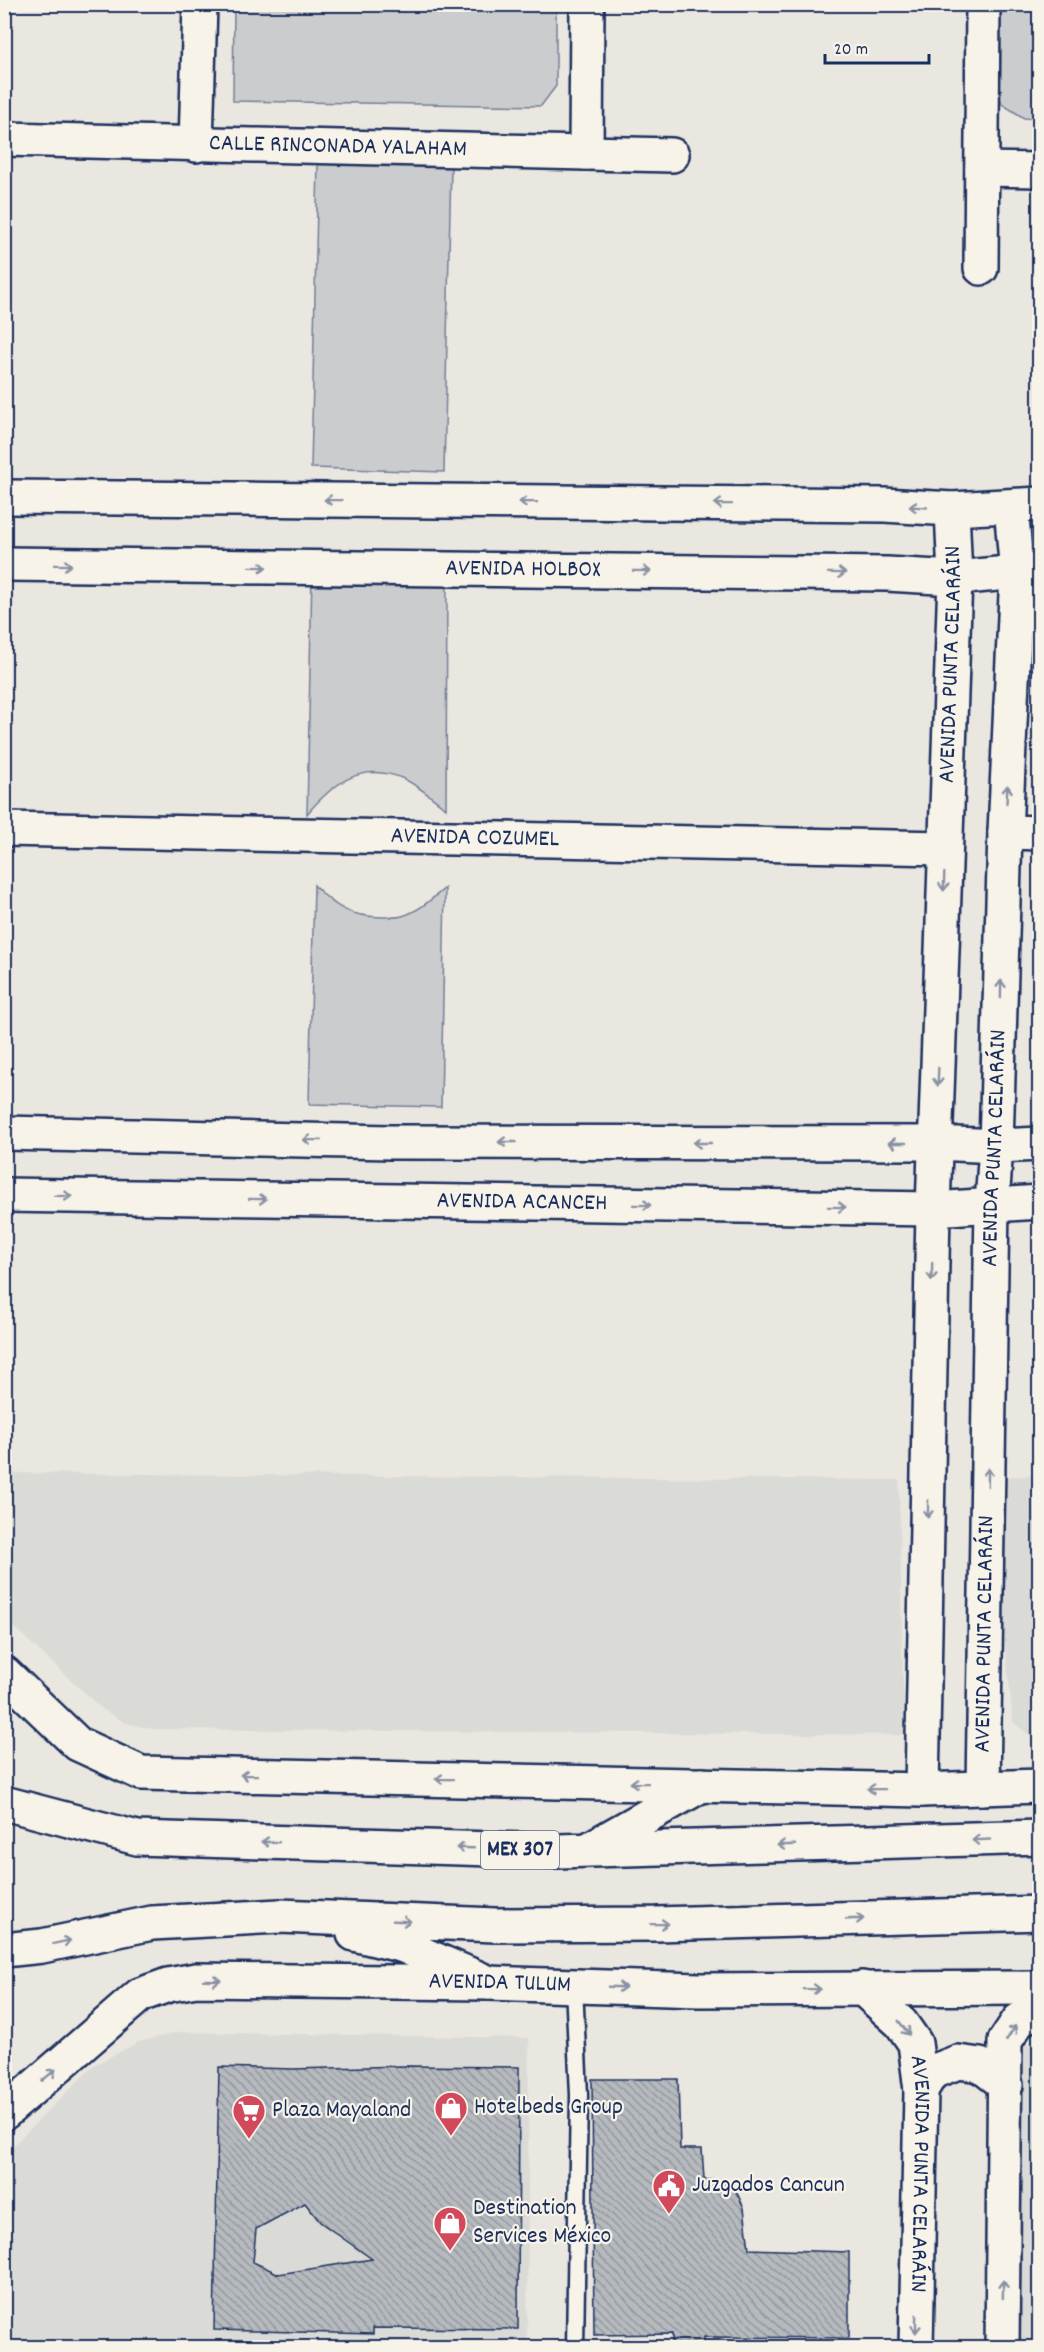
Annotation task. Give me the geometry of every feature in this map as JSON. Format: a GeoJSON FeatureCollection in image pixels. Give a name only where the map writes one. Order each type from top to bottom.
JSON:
{"type":"FeatureCollection","features":[{"type":"Feature","properties":{"kind":"street"},"geometry":{"type":"LineString","coordinates":[[196,145],[200,4]]}},
{"type":"Feature","properties":{"kind":"street"},"geometry":{"type":"LineString","coordinates":[[586,4],[586,153]]}},
{"type":"Feature","properties":{"kind":"street"},"geometry":{"type":"LineString","coordinates":[[981,268],[984,4]]}},
{"type":"Feature","properties":{"kind":"street","name":"CALLE RINCONADA YALAHAM"},"geometry":{"type":"LineString","coordinates":[[4,139],[672,155]]}},
{"type":"Feature","properties":{"kind":"street"},"geometry":{"type":"LineString","coordinates":[[982,169],[1040,170]]}},
{"type":"Feature","properties":{"kind":"street"},"geometry":{"type":"LineString","coordinates":[[4,498],[861,505],[952,509],[1025,505]]}},
{"type":"Feature","properties":{"kind":"street","name":"AVENIDA PUNTA CELARÁIN"},"geometry":{"type":"LineString","coordinates":[[983,1788],[992,1204],[996,1146],[1005,832],[1028,572],[1025,505]]}},
{"type":"Feature","properties":{"kind":"street","name":"AVENIDA PUNTA CELARÁIN"},"geometry":{"type":"LineString","coordinates":[[922,1790],[933,1209],[955,578],[952,509]]}},
{"type":"Feature","properties":{"kind":"street","name":"AVENIDA HOLBOX"},"geometry":{"type":"LineString","coordinates":[[4,564],[886,574],[955,578],[1028,572]]}},
{"type":"Feature","properties":{"kind":"street","name":"AVENIDA COZUMEL"},"geometry":{"type":"LineString","coordinates":[[4,829],[945,848]]}},
{"type":"Feature","properties":{"kind":"street"},"geometry":{"type":"LineString","coordinates":[[1005,832],[1040,833]]}},
{"type":"Feature","properties":{"kind":"street"},"geometry":{"type":"LineString","coordinates":[[4,1133],[391,1142],[936,1143],[996,1146],[1040,1144]]}},
{"type":"Feature","properties":{"kind":"street","name":"AVENIDA ACANCEH"},"geometry":{"type":"LineString","coordinates":[[4,1195],[933,1209],[1040,1202]]}},
{"type":"Feature","properties":{"kind":"street"},"geometry":{"type":"LineString","coordinates":[[4,1672],[78,1744],[141,1773],[922,1790],[1040,1786]]}},
{"type":"Feature","properties":{"kind":"street"},"geometry":{"type":"LineString","coordinates":[[586,1851],[702,1785]]}},
{"type":"Feature","properties":{"kind":"street","name":"MEX 307"},"geometry":{"type":"LineString","coordinates":[[4,1803],[137,1838],[586,1851],[1040,1837]]}},
{"type":"Feature","properties":{"kind":"street"},"geometry":{"type":"LineString","coordinates":[[4,1950],[42,1946],[152,1923],[280,1916],[506,1925],[656,1924],[1040,1913]]}},
{"type":"Feature","properties":{"kind":"street"},"geometry":{"type":"LineString","coordinates":[[280,1916],[404,1946],[489,1983]]}},
{"type":"Feature","properties":{"kind":"street","name":"AVENIDA TULUM"},"geometry":{"type":"LineString","coordinates":[[4,2113],[140,1995],[168,1985],[196,1980],[489,1983],[699,1990],[1040,1988]]}},
{"type":"Feature","properties":{"kind":"street","name":"AVENIDA PUNTA CELARÁIN"},"geometry":{"type":"LineString","coordinates":[[862,1988],[901,2023],[915,2043],[921,2090],[916,2348]]}},
{"type":"Feature","properties":{"kind":"street"},"geometry":{"type":"LineString","coordinates":[[1002,2348],[1005,2042],[1019,2020],[1040,2009]]}},
{"type":"Feature","properties":{"kind":"street"},"geometry":{"type":"LineString","coordinates":[[921,2090],[932,2072],[958,2062],[980,2065],[1006,2085]]}},
{"type":"Feature","properties":{"kind":"lane"},"geometry":{"type":"LineString","coordinates":[[574,1986],[579,2095],[575,2348]]}},
{"type":"Feature","properties":{"kind":"shaded area"},"geometry":{"type":"Polygon","coordinates":[[[234,5],[556,5],[556,86],[541,106],[233,101],[234,5]]]}},
{"type":"Feature","properties":{"kind":"shaded area"},"geometry":{"type":"Polygon","coordinates":[[[995,5],[1039,5],[1039,119],[1024,118],[1002,104],[994,77],[995,5]]]}},
{"type":"Feature","properties":{"kind":"shaded area"},"geometry":{"type":"Polygon","coordinates":[[[318,163],[451,166],[444,472],[311,468],[318,163]]]}},
{"type":"Feature","properties":{"kind":"shaded area"},"geometry":{"type":"Polygon","coordinates":[[[312,572],[447,576],[446,808],[404,779],[389,774],[375,773],[362,774],[338,785],[307,814],[312,572]]]}},
{"type":"Feature","properties":{"kind":"shaded area"},"geometry":{"type":"Polygon","coordinates":[[[314,885],[329,900],[344,910],[372,917],[400,917],[425,904],[445,888],[441,1107],[309,1104],[314,885]]]}},
{"type":"Feature","properties":{"kind":"shaded area"},"geometry":{"type":"Polygon","coordinates":[[[4,1473],[899,1480],[904,1735],[153,1729],[126,1723],[102,1709],[5,1619],[4,1473]]]}},
{"type":"Feature","properties":{"kind":"shaded area"},"geometry":{"type":"Polygon","coordinates":[[[1040,1475],[1039,1743],[1013,1722],[1004,1633],[1005,1477],[1040,1475]]]}},
{"type":"Feature","properties":{"kind":"shaded area"},"geometry":{"type":"Polygon","coordinates":[[[179,2032],[529,2038],[527,2347],[5,2348],[5,2154],[94,2065],[139,2042],[179,2032]]]}},
{"type":"Feature","properties":{"kind":"shaded area"},"geometry":{"type":"Polygon","coordinates":[[[1025,2045],[1039,2045],[1039,2347],[1016,2348],[1025,2045]]]}},
{"type":"Feature","properties":{"kind":"building"},"geometry":{"type":"Polygon","coordinates":[[[403,2066],[519,2067],[518,2329],[373,2328],[373,2334],[214,2330],[219,2067],[293,2069],[403,2066]],[[305,2203],[256,2229],[253,2262],[279,2274],[372,2259],[320,2222],[305,2203]]]}},
{"type":"Feature","properties":{"kind":"building","name":"Juzgados Cancun"},"geometry":{"type":"Polygon","coordinates":[[[592,2079],[678,2079],[680,2149],[702,2149],[704,2179],[725,2183],[736,2191],[744,2208],[749,2249],[849,2252],[849,2338],[704,2337],[704,2348],[672,2348],[672,2334],[594,2335],[592,2079]]]}},
{"type":"Feature","properties":{"kind":"place","name":"Hotelbeds Group"},"geometry":{"type":"Point","coordinates":[451,2137]}},
{"type":"Feature","properties":{"kind":"place","name":"Plaza Mayaland"},"geometry":{"type":"Point","coordinates":[249,2140]}},
{"type":"Feature","properties":{"kind":"place","name":"Juzgados Cancun"},"geometry":{"type":"Point","coordinates":[669,2215]}},
{"type":"Feature","properties":{"kind":"place","name":"Destination Services México"},"geometry":{"type":"Point","coordinates":[450,2252]}}]}
